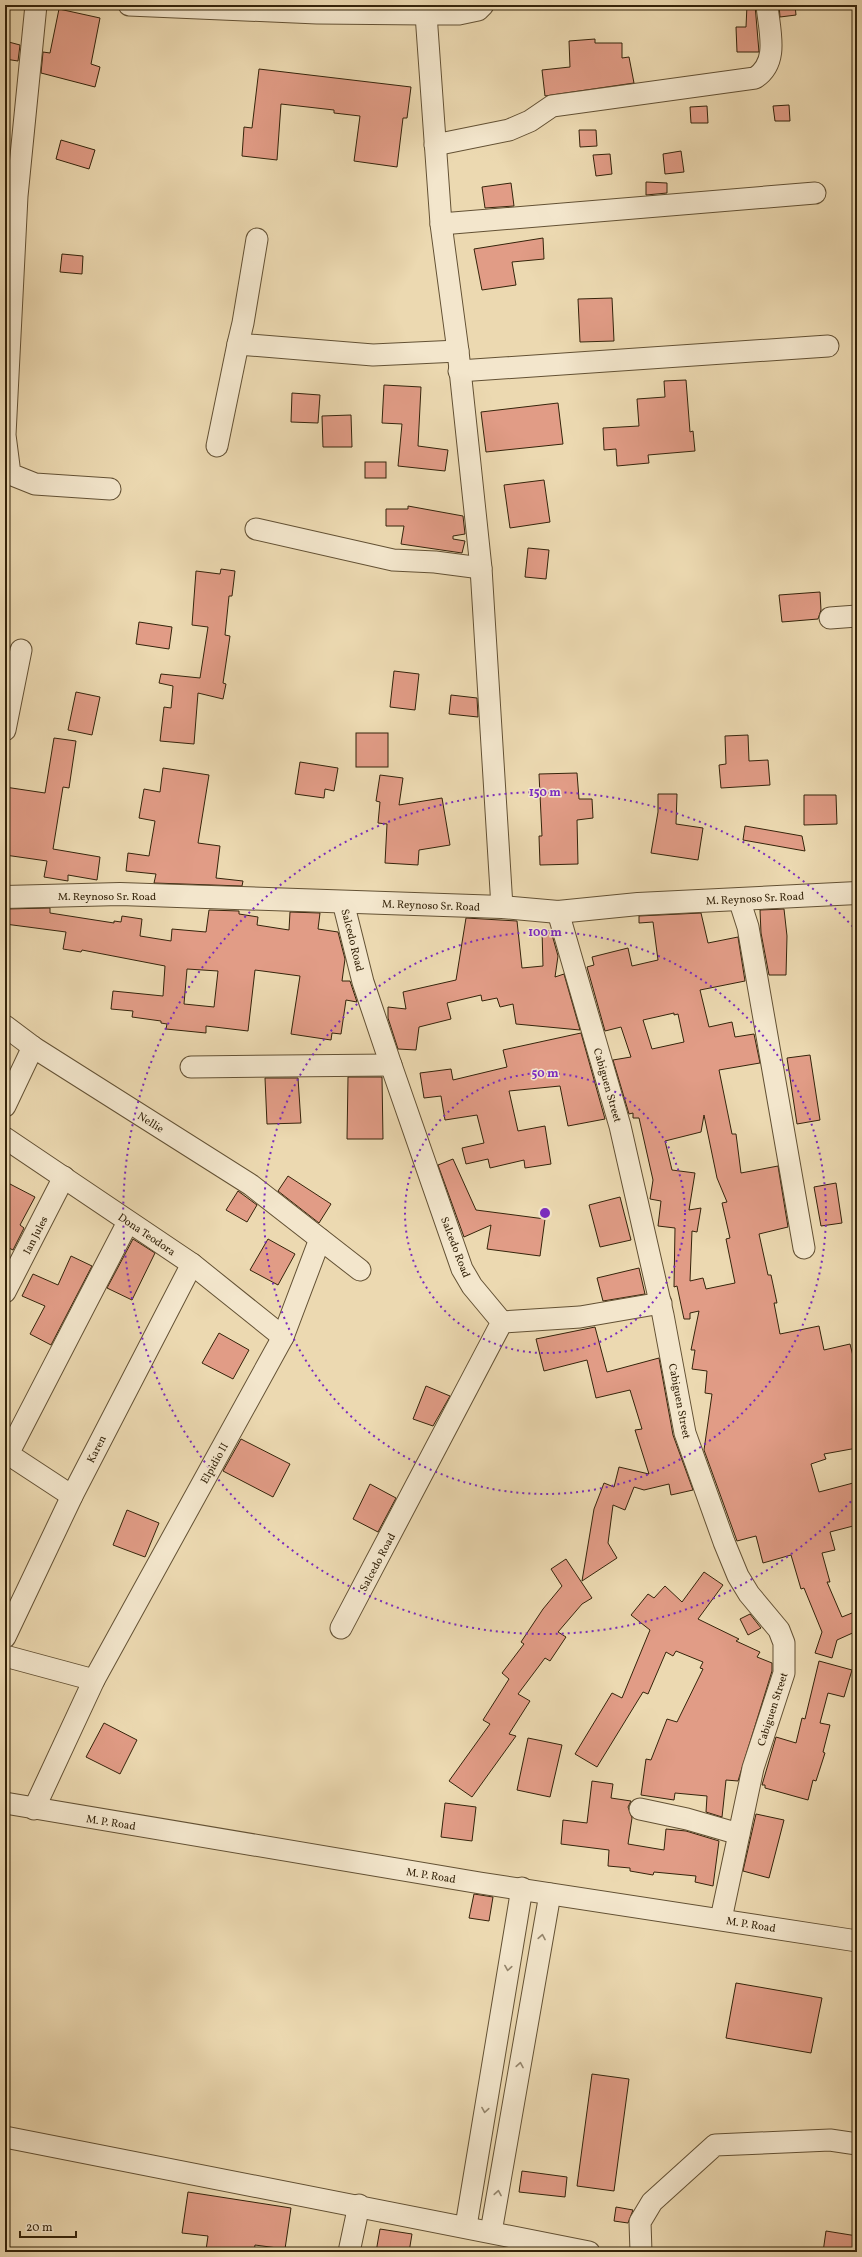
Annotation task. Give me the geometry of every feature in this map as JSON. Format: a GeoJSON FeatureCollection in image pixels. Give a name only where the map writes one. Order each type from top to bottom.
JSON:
{"type":"FeatureCollection","features":[{"type":"Feature","properties":{"kind":"street"},"geometry":{"type":"LineString","coordinates":[[36,5],[17,196],[5,435],[10,474],[35,484],[110,489]]}},
{"type":"Feature","properties":{"kind":"street"},"geometry":{"type":"LineString","coordinates":[[129,5],[317,13],[426,14],[459,14],[478,10],[483,5]]}},
{"type":"Feature","properties":{"kind":"street"},"geometry":{"type":"LineString","coordinates":[[435,145],[515,128],[530,121],[552,106],[755,78],[766,69],[770,59],[767,5]]}},
{"type":"Feature","properties":{"kind":"street"},"geometry":{"type":"LineString","coordinates":[[426,14],[441,224],[481,568],[502,907]]}},
{"type":"Feature","properties":{"kind":"street"},"geometry":{"type":"LineString","coordinates":[[441,224],[815,193]]}},
{"type":"Feature","properties":{"kind":"street"},"geometry":{"type":"LineString","coordinates":[[217,446],[243,323],[257,239]]}},
{"type":"Feature","properties":{"kind":"street"},"geometry":{"type":"LineString","coordinates":[[238,344],[458,361],[828,346]]}},
{"type":"Feature","properties":{"kind":"street"},"geometry":{"type":"LineString","coordinates":[[256,529],[393,560],[435,562],[481,568]]}},
{"type":"Feature","properties":{"kind":"street"},"geometry":{"type":"LineString","coordinates":[[830,618],[857,616]]}},
{"type":"Feature","properties":{"kind":"street"},"geometry":{"type":"LineString","coordinates":[[5,730],[21,650]]}},
{"type":"Feature","properties":{"kind":"street","name":"M. Reynoso Sr. Road"},"geometry":{"type":"LineString","coordinates":[[5,897],[120,894],[502,907],[558,912],[739,898],[857,892]]}},
{"type":"Feature","properties":{"kind":"street"},"geometry":{"type":"LineString","coordinates":[[739,898],[749,934],[804,1248]]}},
{"type":"Feature","properties":{"kind":"street","name":"Salcedo Road"},"geometry":{"type":"LineString","coordinates":[[341,1628],[502,1322],[475,1290],[462,1269],[363,982],[343,902]]}},
{"type":"Feature","properties":{"kind":"street","name":"Cabiguen Street"},"geometry":{"type":"LineString","coordinates":[[558,912],[620,1126],[661,1303],[685,1433],[738,1576],[749,1594],[779,1630],[784,1643],[784,1673],[753,1768],[721,1919]]}},
{"type":"Feature","properties":{"kind":"street","name":"Nellie"},"geometry":{"type":"LineString","coordinates":[[5,1026],[33,1047],[251,1185],[360,1270]]}},
{"type":"Feature","properties":{"kind":"street"},"geometry":{"type":"LineString","coordinates":[[5,1106],[33,1047]]}},
{"type":"Feature","properties":{"kind":"street"},"geometry":{"type":"LineString","coordinates":[[191,1067],[391,1066]]}},
{"type":"Feature","properties":{"kind":"street","name":"Dona Teodora"},"geometry":{"type":"LineString","coordinates":[[5,1138],[192,1264],[283,1336]]}},
{"type":"Feature","properties":{"kind":"street","name":"Ian Jules"},"geometry":{"type":"LineString","coordinates":[[5,1292],[64,1177]]}},
{"type":"Feature","properties":{"kind":"street"},"geometry":{"type":"LineString","coordinates":[[72,1496],[7,1453],[128,1222]]}},
{"type":"Feature","properties":{"kind":"street","name":"Elpidio II"},"geometry":{"type":"LineString","coordinates":[[34,1809],[94,1680],[283,1336],[320,1239]]}},
{"type":"Feature","properties":{"kind":"street","name":"Karen"},"geometry":{"type":"LineString","coordinates":[[5,1637],[72,1496],[192,1264]]}},
{"type":"Feature","properties":{"kind":"street"},"geometry":{"type":"LineString","coordinates":[[502,1322],[580,1317],[661,1303]]}},
{"type":"Feature","properties":{"kind":"street"},"geometry":{"type":"LineString","coordinates":[[5,1656],[94,1680]]}},
{"type":"Feature","properties":{"kind":"street","name":"M. P. Road"},"geometry":{"type":"LineString","coordinates":[[5,1803],[480,1883],[522,1888],[550,1894],[857,1941]]}},
{"type":"Feature","properties":{"kind":"street"},"geometry":{"type":"LineString","coordinates":[[640,1809],[687,1818],[739,1834]]}},
{"type":"Feature","properties":{"kind":"street"},"geometry":{"type":"LineString","coordinates":[[466,2226],[522,1888]]}},
{"type":"Feature","properties":{"kind":"street"},"geometry":{"type":"LineString","coordinates":[[491,2232],[550,1894]]}},
{"type":"Feature","properties":{"kind":"street"},"geometry":{"type":"LineString","coordinates":[[5,2136],[466,2226],[589,2252]]}},
{"type":"Feature","properties":{"kind":"street"},"geometry":{"type":"LineString","coordinates":[[641,2252],[640,2222],[652,2202],[715,2145],[830,2140],[857,2144]]}},
{"type":"Feature","properties":{"kind":"street"},"geometry":{"type":"LineString","coordinates":[[349,2252],[359,2205]]}},
{"type":"Feature","properties":{"kind":"building"},"geometry":{"type":"Polygon","coordinates":[[[747,5],[755,5],[759,52],[737,52],[736,27],[746,27],[747,5]]]}},
{"type":"Feature","properties":{"kind":"building"},"geometry":{"type":"Polygon","coordinates":[[[779,5],[795,5],[796,15],[780,17],[779,5]]]}},
{"type":"Feature","properties":{"kind":"building"},"geometry":{"type":"Polygon","coordinates":[[[59,9],[100,18],[91,64],[100,67],[95,87],[41,73],[43,52],[50,53],[59,9]]]}},
{"type":"Feature","properties":{"kind":"building"},"geometry":{"type":"Polygon","coordinates":[[[595,39],[595,43],[622,43],[622,58],[629,57],[634,83],[545,96],[542,70],[570,67],[569,41],[595,39]]]}},
{"type":"Feature","properties":{"kind":"building"},"geometry":{"type":"Polygon","coordinates":[[[5,41],[20,45],[18,61],[5,59],[5,41]]]}},
{"type":"Feature","properties":{"kind":"building"},"geometry":{"type":"Polygon","coordinates":[[[259,69],[411,87],[407,118],[403,118],[397,167],[354,161],[360,116],[334,113],[334,110],[281,104],[277,160],[242,156],[244,127],[252,128],[259,69]]]}},
{"type":"Feature","properties":{"kind":"building"},"geometry":{"type":"Polygon","coordinates":[[[789,105],[790,121],[775,121],[773,106],[789,105]]]}},
{"type":"Feature","properties":{"kind":"building"},"geometry":{"type":"Polygon","coordinates":[[[707,106],[708,123],[691,123],[690,107],[707,106]]]}},
{"type":"Feature","properties":{"kind":"building"},"geometry":{"type":"Polygon","coordinates":[[[579,130],[596,130],[597,146],[580,147],[579,130]]]}},
{"type":"Feature","properties":{"kind":"building"},"geometry":{"type":"Polygon","coordinates":[[[61,140],[95,150],[89,169],[56,159],[61,140]]]}},
{"type":"Feature","properties":{"kind":"building"},"geometry":{"type":"Polygon","coordinates":[[[681,151],[684,172],[665,174],[663,154],[681,151]]]}},
{"type":"Feature","properties":{"kind":"building"},"geometry":{"type":"Polygon","coordinates":[[[610,154],[612,174],[596,176],[593,155],[610,154]]]}},
{"type":"Feature","properties":{"kind":"building"},"geometry":{"type":"Polygon","coordinates":[[[646,182],[667,183],[667,193],[646,195],[646,182]]]}},
{"type":"Feature","properties":{"kind":"building"},"geometry":{"type":"Polygon","coordinates":[[[511,183],[514,206],[485,208],[482,187],[511,183]]]}},
{"type":"Feature","properties":{"kind":"building"},"geometry":{"type":"Polygon","coordinates":[[[543,238],[544,259],[512,262],[516,285],[482,290],[474,249],[543,238]]]}},
{"type":"Feature","properties":{"kind":"building"},"geometry":{"type":"Polygon","coordinates":[[[62,254],[83,256],[82,274],[60,272],[62,254]]]}},
{"type":"Feature","properties":{"kind":"building"},"geometry":{"type":"Polygon","coordinates":[[[612,298],[614,341],[580,342],[578,299],[612,298]]]}},
{"type":"Feature","properties":{"kind":"building"},"geometry":{"type":"Polygon","coordinates":[[[686,380],[690,432],[693,431],[695,451],[648,455],[649,463],[617,466],[616,449],[604,450],[603,428],[639,426],[637,399],[665,397],[664,381],[686,380]]]}},
{"type":"Feature","properties":{"kind":"building"},"geometry":{"type":"Polygon","coordinates":[[[384,385],[421,387],[418,446],[448,450],[445,471],[398,466],[402,424],[382,423],[384,385]]]}},
{"type":"Feature","properties":{"kind":"building"},"geometry":{"type":"Polygon","coordinates":[[[292,393],[320,395],[318,423],[291,422],[292,393]]]}},
{"type":"Feature","properties":{"kind":"building"},"geometry":{"type":"Polygon","coordinates":[[[558,403],[563,444],[486,452],[481,412],[558,403]]]}},
{"type":"Feature","properties":{"kind":"building"},"geometry":{"type":"Polygon","coordinates":[[[351,415],[352,447],[323,447],[322,416],[351,415]]]}},
{"type":"Feature","properties":{"kind":"building"},"geometry":{"type":"Polygon","coordinates":[[[365,462],[386,462],[386,478],[365,478],[365,462]]]}},
{"type":"Feature","properties":{"kind":"building"},"geometry":{"type":"Polygon","coordinates":[[[544,480],[550,522],[510,528],[504,485],[544,480]]]}},
{"type":"Feature","properties":{"kind":"building"},"geometry":{"type":"Polygon","coordinates":[[[408,506],[463,516],[465,534],[453,536],[453,539],[465,541],[462,553],[401,544],[404,526],[386,526],[386,509],[408,509],[408,506]]]}},
{"type":"Feature","properties":{"kind":"building"},"geometry":{"type":"Polygon","coordinates":[[[528,548],[549,550],[546,579],[525,577],[528,548]]]}},
{"type":"Feature","properties":{"kind":"building"},"geometry":{"type":"Polygon","coordinates":[[[221,569],[235,571],[232,596],[229,596],[225,635],[230,636],[223,683],[226,684],[223,699],[198,693],[194,744],[160,741],[164,707],[171,708],[173,686],[159,683],[161,674],[200,678],[208,627],[192,625],[196,571],[220,574],[221,569]]]}},
{"type":"Feature","properties":{"kind":"building"},"geometry":{"type":"Polygon","coordinates":[[[820,592],[821,610],[818,619],[782,622],[779,595],[820,592]]]}},
{"type":"Feature","properties":{"kind":"building"},"geometry":{"type":"Polygon","coordinates":[[[139,622],[172,627],[169,649],[136,644],[139,622]]]}},
{"type":"Feature","properties":{"kind":"building"},"geometry":{"type":"Polygon","coordinates":[[[394,671],[419,674],[415,710],[390,707],[394,671]]]}},
{"type":"Feature","properties":{"kind":"building"},"geometry":{"type":"Polygon","coordinates":[[[76,692],[100,697],[92,735],[68,730],[76,692]]]}},
{"type":"Feature","properties":{"kind":"building"},"geometry":{"type":"Polygon","coordinates":[[[451,695],[477,698],[478,717],[449,714],[451,695]]]}},
{"type":"Feature","properties":{"kind":"building"},"geometry":{"type":"Polygon","coordinates":[[[356,733],[388,733],[388,767],[356,767],[356,733]]]}},
{"type":"Feature","properties":{"kind":"building"},"geometry":{"type":"Polygon","coordinates":[[[748,735],[749,761],[768,760],[770,785],[721,788],[719,765],[726,764],[725,736],[748,735]]]}},
{"type":"Feature","properties":{"kind":"building"},"geometry":{"type":"Polygon","coordinates":[[[54,738],[76,741],[69,788],[63,787],[53,849],[100,857],[97,880],[68,875],[68,881],[44,877],[47,861],[5,855],[5,787],[45,793],[54,738]]]}},
{"type":"Feature","properties":{"kind":"building"},"geometry":{"type":"Polygon","coordinates":[[[300,762],[338,768],[334,791],[325,789],[324,798],[295,794],[300,762]]]}},
{"type":"Feature","properties":{"kind":"building"},"geometry":{"type":"Polygon","coordinates":[[[163,768],[209,775],[198,843],[220,846],[216,878],[243,881],[242,886],[154,883],[156,874],[126,871],[128,853],[149,856],[155,821],[139,818],[144,789],[160,792],[163,768]]]}},
{"type":"Feature","properties":{"kind":"building"},"geometry":{"type":"Polygon","coordinates":[[[577,773],[579,799],[592,799],[593,818],[577,820],[578,864],[540,865],[539,836],[542,836],[539,774],[577,773]]]}},
{"type":"Feature","properties":{"kind":"building"},"geometry":{"type":"Polygon","coordinates":[[[380,775],[403,778],[399,805],[442,798],[450,845],[419,850],[418,865],[385,863],[387,824],[378,823],[380,802],[376,801],[380,775]]]}},
{"type":"Feature","properties":{"kind":"building"},"geometry":{"type":"Polygon","coordinates":[[[658,794],[677,794],[676,824],[703,828],[698,860],[651,853],[658,812],[658,794]]]}},
{"type":"Feature","properties":{"kind":"building"},"geometry":{"type":"Polygon","coordinates":[[[804,795],[836,795],[837,824],[804,825],[804,795]]]}},
{"type":"Feature","properties":{"kind":"building"},"geometry":{"type":"Polygon","coordinates":[[[745,826],[802,836],[805,851],[743,840],[745,826]]]}},
{"type":"Feature","properties":{"kind":"building"},"geometry":{"type":"Polygon","coordinates":[[[50,908],[50,913],[114,923],[114,921],[121,922],[122,916],[142,919],[140,936],[171,941],[172,929],[206,932],[209,910],[239,911],[239,914],[258,917],[257,925],[289,930],[290,912],[320,913],[318,929],[338,932],[345,959],[342,981],[350,981],[357,1002],[346,1000],[341,1034],[332,1033],[331,1040],[291,1034],[300,976],[255,970],[248,1031],[206,1026],[206,1033],[166,1029],[167,1024],[161,1023],[161,1021],[132,1017],[133,1011],[111,1009],[113,991],[163,996],[165,966],[82,950],[81,952],[63,949],[66,932],[5,924],[5,909],[50,908]],[[187,969],[184,1004],[214,1007],[218,971],[187,969]]]}},
{"type":"Feature","properties":{"kind":"building"},"geometry":{"type":"Polygon","coordinates":[[[784,909],[787,936],[786,975],[769,975],[761,933],[760,910],[784,909]]]}},
{"type":"Feature","properties":{"kind":"building"},"geometry":{"type":"Polygon","coordinates":[[[701,913],[708,943],[738,937],[745,981],[700,990],[709,1027],[732,1022],[735,1037],[754,1034],[760,1063],[719,1070],[732,1134],[736,1134],[741,1173],[778,1166],[788,1227],[759,1234],[768,1275],[771,1275],[777,1303],[774,1303],[780,1334],[819,1326],[824,1350],[850,1344],[857,1372],[857,1448],[824,1454],[826,1459],[811,1464],[819,1492],[857,1482],[857,1525],[830,1532],[835,1550],[822,1553],[830,1582],[827,1582],[842,1617],[857,1611],[857,1631],[837,1640],[832,1658],[815,1653],[822,1632],[804,1588],[801,1589],[791,1555],[763,1563],[756,1536],[737,1541],[704,1450],[712,1394],[705,1393],[707,1371],[692,1369],[695,1350],[691,1350],[699,1311],[690,1313],[690,1319],[684,1319],[677,1286],[674,1287],[675,1228],[658,1226],[661,1201],[650,1199],[653,1180],[639,1118],[633,1118],[633,1113],[629,1114],[613,1060],[631,1057],[621,1027],[605,1031],[587,967],[594,965],[592,957],[628,948],[632,966],[658,960],[653,922],[639,923],[639,916],[701,913]],[[674,1013],[643,1020],[652,1049],[684,1042],[678,1014],[674,1015],[674,1013]],[[704,1115],[701,1132],[665,1141],[672,1170],[695,1173],[689,1210],[701,1208],[697,1232],[692,1231],[690,1281],[703,1278],[706,1289],[735,1283],[726,1239],[730,1238],[722,1203],[727,1202],[717,1178],[704,1115]]]}},
{"type":"Feature","properties":{"kind":"building"},"geometry":{"type":"Polygon","coordinates":[[[466,918],[517,921],[522,968],[543,966],[542,930],[551,931],[558,956],[555,977],[564,974],[580,1030],[516,1024],[513,1004],[500,1007],[497,998],[482,1001],[481,995],[447,1003],[451,1019],[419,1027],[416,1050],[398,1049],[388,1018],[388,1007],[406,1009],[403,992],[456,980],[466,918]]]}},
{"type":"Feature","properties":{"kind":"building"},"geometry":{"type":"Polygon","coordinates":[[[581,1033],[605,1119],[568,1126],[560,1086],[509,1091],[518,1131],[545,1126],[551,1164],[525,1168],[524,1160],[490,1168],[488,1159],[466,1164],[462,1148],[484,1143],[477,1115],[445,1120],[441,1096],[424,1098],[420,1073],[451,1069],[453,1080],[507,1067],[503,1050],[581,1033]]]}},
{"type":"Feature","properties":{"kind":"building"},"geometry":{"type":"Polygon","coordinates":[[[810,1055],[820,1120],[797,1124],[787,1058],[810,1055]]]}},
{"type":"Feature","properties":{"kind":"building"},"geometry":{"type":"Polygon","coordinates":[[[348,1077],[382,1077],[383,1139],[347,1139],[348,1077]]]}},
{"type":"Feature","properties":{"kind":"building"},"geometry":{"type":"Polygon","coordinates":[[[265,1078],[298,1078],[301,1123],[267,1124],[265,1078]]]}},
{"type":"Feature","properties":{"kind":"building"},"geometry":{"type":"Polygon","coordinates":[[[453,1159],[476,1210],[545,1219],[540,1256],[487,1249],[491,1225],[464,1237],[438,1165],[453,1159]]]}},
{"type":"Feature","properties":{"kind":"building"},"geometry":{"type":"Polygon","coordinates":[[[288,1176],[331,1204],[319,1223],[278,1191],[288,1176]]]}},
{"type":"Feature","properties":{"kind":"building"},"geometry":{"type":"Polygon","coordinates":[[[836,1183],[842,1223],[821,1226],[814,1187],[836,1183]]]}},
{"type":"Feature","properties":{"kind":"building"},"geometry":{"type":"Polygon","coordinates":[[[10,1184],[35,1197],[20,1225],[24,1228],[13,1250],[9,1248],[5,1254],[5,1194],[10,1184]]]}},
{"type":"Feature","properties":{"kind":"building"},"geometry":{"type":"Polygon","coordinates":[[[238,1191],[257,1205],[247,1222],[226,1210],[238,1191]]]}},
{"type":"Feature","properties":{"kind":"building"},"geometry":{"type":"Polygon","coordinates":[[[620,1197],[631,1240],[600,1247],[589,1205],[620,1197]]]}},
{"type":"Feature","properties":{"kind":"building"},"geometry":{"type":"Polygon","coordinates":[[[133,1239],[155,1253],[132,1300],[107,1288],[133,1239]]]}},
{"type":"Feature","properties":{"kind":"building"},"geometry":{"type":"Polygon","coordinates":[[[268,1239],[295,1254],[278,1285],[250,1270],[268,1239]]]}},
{"type":"Feature","properties":{"kind":"building"},"geometry":{"type":"Polygon","coordinates":[[[71,1256],[92,1266],[51,1345],[30,1334],[45,1306],[22,1296],[33,1274],[58,1285],[71,1256]]]}},
{"type":"Feature","properties":{"kind":"building"},"geometry":{"type":"Polygon","coordinates":[[[639,1268],[645,1294],[603,1301],[597,1278],[639,1268]]]}},
{"type":"Feature","properties":{"kind":"building"},"geometry":{"type":"Polygon","coordinates":[[[595,1327],[607,1372],[659,1358],[673,1435],[693,1490],[671,1495],[669,1484],[644,1490],[634,1487],[625,1510],[613,1505],[608,1543],[617,1558],[582,1581],[594,1509],[604,1483],[614,1487],[619,1467],[649,1474],[635,1430],[642,1429],[630,1390],[596,1398],[587,1360],[544,1371],[536,1339],[595,1327]]]}},
{"type":"Feature","properties":{"kind":"building"},"geometry":{"type":"Polygon","coordinates":[[[219,1333],[249,1350],[233,1379],[202,1363],[219,1333]]]}},
{"type":"Feature","properties":{"kind":"building"},"geometry":{"type":"Polygon","coordinates":[[[426,1386],[450,1396],[433,1426],[413,1419],[426,1386]]]}},
{"type":"Feature","properties":{"kind":"building"},"geometry":{"type":"Polygon","coordinates":[[[241,1439],[290,1464],[273,1497],[223,1471],[241,1439]]]}},
{"type":"Feature","properties":{"kind":"building"},"geometry":{"type":"Polygon","coordinates":[[[370,1484],[396,1498],[378,1532],[353,1519],[370,1484]]]}},
{"type":"Feature","properties":{"kind":"building"},"geometry":{"type":"Polygon","coordinates":[[[127,1510],[159,1523],[145,1557],[113,1545],[127,1510]]]}},
{"type":"Feature","properties":{"kind":"building"},"geometry":{"type":"Polygon","coordinates":[[[566,1559],[592,1598],[582,1604],[558,1632],[566,1637],[550,1661],[545,1658],[518,1694],[530,1701],[509,1734],[516,1736],[472,1797],[449,1781],[490,1724],[483,1720],[509,1679],[502,1673],[524,1644],[521,1642],[543,1609],[562,1586],[551,1569],[566,1559]]]}},
{"type":"Feature","properties":{"kind":"building"},"geometry":{"type":"Polygon","coordinates":[[[704,1572],[723,1585],[698,1619],[739,1639],[736,1641],[760,1652],[757,1657],[772,1663],[772,1671],[738,1781],[726,1780],[722,1817],[706,1812],[707,1796],[675,1793],[674,1800],[641,1795],[646,1759],[651,1760],[667,1719],[677,1722],[703,1669],[700,1668],[703,1662],[676,1651],[673,1656],[666,1652],[648,1694],[643,1692],[597,1767],[575,1754],[612,1693],[622,1698],[650,1630],[631,1615],[648,1594],[654,1598],[665,1586],[682,1602],[704,1572]]]}},
{"type":"Feature","properties":{"kind":"building"},"geometry":{"type":"Polygon","coordinates":[[[750,1614],[761,1628],[748,1635],[740,1619],[750,1614]]]}},
{"type":"Feature","properties":{"kind":"building"},"geometry":{"type":"Polygon","coordinates":[[[819,1661],[852,1670],[844,1697],[828,1693],[820,1723],[830,1725],[823,1752],[825,1753],[816,1781],[813,1780],[808,1800],[765,1788],[765,1785],[762,1785],[776,1737],[796,1743],[802,1718],[805,1719],[819,1661]]]}},
{"type":"Feature","properties":{"kind":"building"},"geometry":{"type":"Polygon","coordinates":[[[104,1723],[137,1740],[120,1774],[86,1757],[104,1723]]]}},
{"type":"Feature","properties":{"kind":"building"},"geometry":{"type":"Polygon","coordinates":[[[528,1738],[562,1745],[550,1797],[517,1790],[528,1738]]]}},
{"type":"Feature","properties":{"kind":"building"},"geometry":{"type":"Polygon","coordinates":[[[592,1781],[613,1784],[611,1798],[631,1801],[628,1807],[632,1818],[628,1844],[664,1850],[666,1829],[686,1831],[719,1841],[713,1886],[695,1882],[696,1876],[654,1872],[653,1875],[630,1871],[630,1868],[608,1866],[609,1850],[561,1844],[563,1820],[587,1823],[592,1781]]]}},
{"type":"Feature","properties":{"kind":"building"},"geometry":{"type":"Polygon","coordinates":[[[445,1803],[476,1807],[472,1841],[441,1837],[445,1803]]]}},
{"type":"Feature","properties":{"kind":"building"},"geometry":{"type":"Polygon","coordinates":[[[756,1814],[784,1820],[769,1878],[743,1871],[756,1814]]]}},
{"type":"Feature","properties":{"kind":"building"},"geometry":{"type":"Polygon","coordinates":[[[474,1894],[493,1897],[489,1921],[469,1918],[474,1894]]]}},
{"type":"Feature","properties":{"kind":"building"},"geometry":{"type":"Polygon","coordinates":[[[736,1983],[822,1998],[811,2053],[726,2038],[736,1983]]]}},
{"type":"Feature","properties":{"kind":"building"},"geometry":{"type":"Polygon","coordinates":[[[592,2074],[629,2079],[614,2191],[577,2186],[592,2074]]]}},
{"type":"Feature","properties":{"kind":"building"},"geometry":{"type":"Polygon","coordinates":[[[522,2171],[567,2177],[565,2197],[519,2192],[522,2171]]]}},
{"type":"Feature","properties":{"kind":"building"},"geometry":{"type":"Polygon","coordinates":[[[188,2192],[291,2208],[285,2249],[255,2245],[254,2252],[206,2250],[208,2236],[182,2233],[188,2192]]]}},
{"type":"Feature","properties":{"kind":"building"},"geometry":{"type":"Polygon","coordinates":[[[616,2207],[633,2210],[628,2223],[614,2221],[616,2207]]]}},
{"type":"Feature","properties":{"kind":"building"},"geometry":{"type":"Polygon","coordinates":[[[380,2229],[412,2234],[409,2252],[376,2252],[380,2229]]]}},
{"type":"Feature","properties":{"kind":"building"},"geometry":{"type":"Polygon","coordinates":[[[826,2231],[857,2236],[857,2252],[823,2252],[826,2231]]]}}]}
